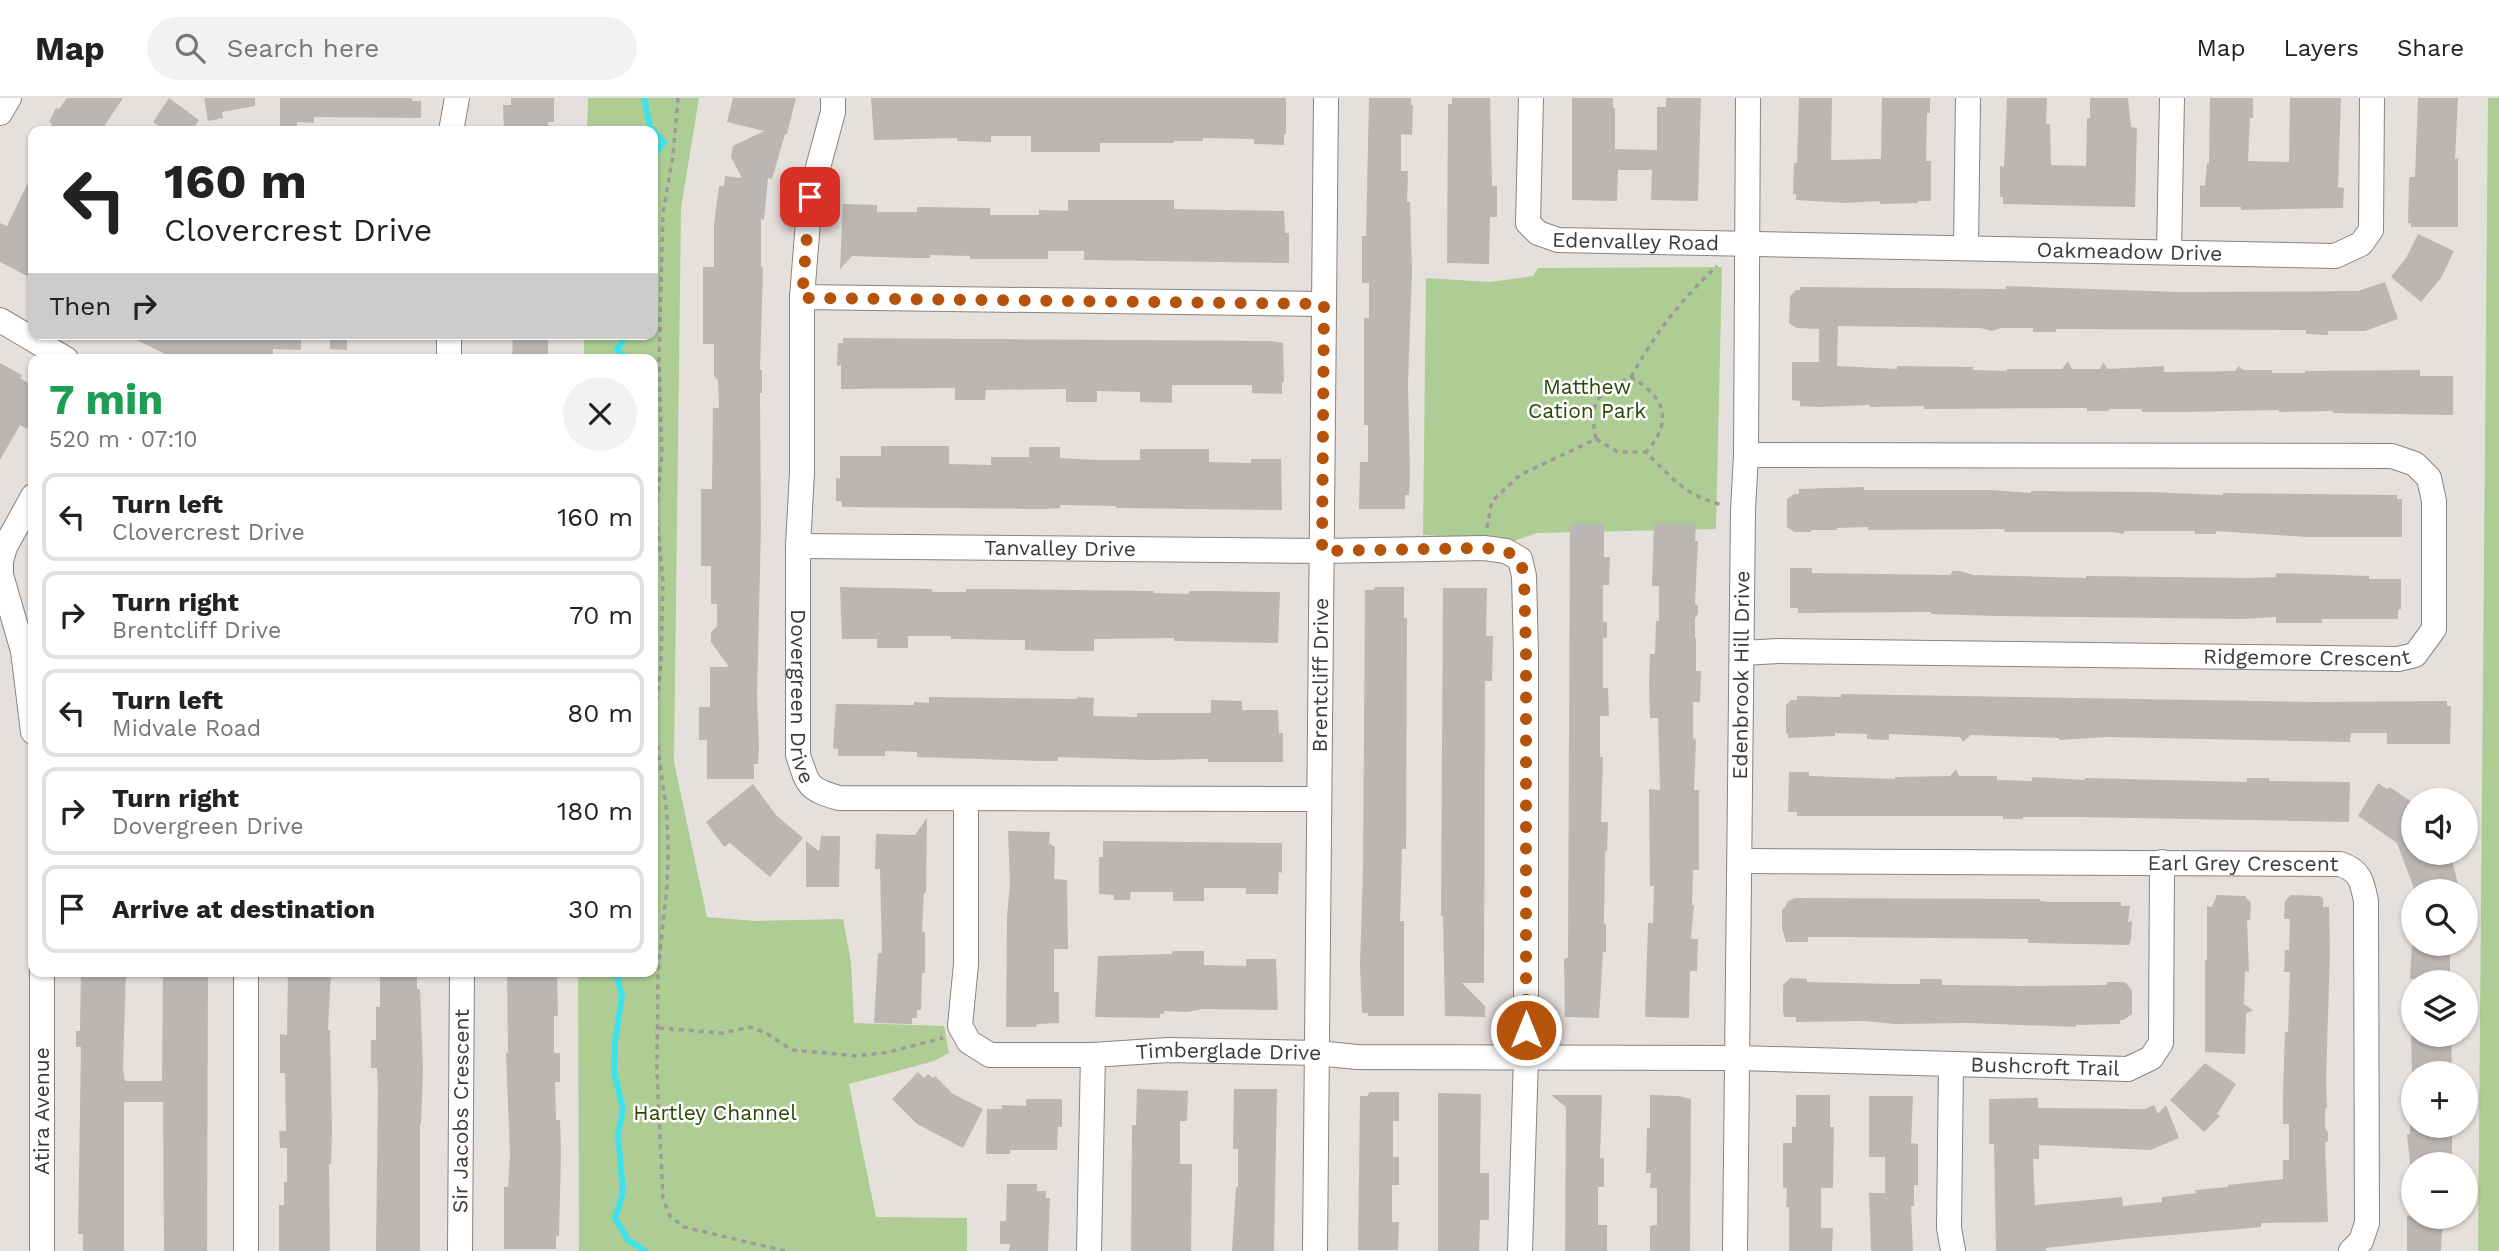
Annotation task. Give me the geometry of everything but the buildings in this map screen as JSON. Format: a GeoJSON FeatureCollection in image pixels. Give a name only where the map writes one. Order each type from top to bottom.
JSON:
{"type":"FeatureCollection","features":[{"type":"Feature","properties":{"kind":"street"},"geometry":{"type":"LineString","coordinates":[[0,113],[9,98]]}},
{"type":"Feature","properties":{"kind":"street"},"geometry":{"type":"LineString","coordinates":[[452,126],[457,98]]}},
{"type":"Feature","properties":{"kind":"street","name":"Dovergreen Drive"},"geometry":{"type":"LineString","coordinates":[[833,98],[833,112],[810,197],[802,298],[797,755],[806,778],[817,792],[839,797],[1318,799]]}},
{"type":"Feature","properties":{"kind":"street","name":"Brentcliff Drive"},"geometry":{"type":"LineString","coordinates":[[1315,1251],[1326,98]]}},
{"type":"Feature","properties":{"kind":"street","name":"Edenvalley Road"},"geometry":{"type":"LineString","coordinates":[[1531,98],[1528,223],[1538,233],[1558,240],[1746,243]]}},
{"type":"Feature","properties":{"kind":"street","name":"Edenbrook Hill Drive"},"geometry":{"type":"LineString","coordinates":[[1735,1251],[1748,98]]}},
{"type":"Feature","properties":{"kind":"street"},"geometry":{"type":"LineString","coordinates":[[1966,247],[1968,98]]}},
{"type":"Feature","properties":{"kind":"street"},"geometry":{"type":"LineString","coordinates":[[2169,252],[2172,98]]}},
{"type":"Feature","properties":{"kind":"street","name":"Oakmeadow Drive"},"geometry":{"type":"LineString","coordinates":[[1746,243],[2335,256],[2361,244],[2371,230],[2372,98]]}},
{"type":"Feature","properties":{"kind":"street"},"geometry":{"type":"LineString","coordinates":[[802,298],[1324,304]]}},
{"type":"Feature","properties":{"kind":"street"},"geometry":{"type":"LineString","coordinates":[[0,320],[28,337]]}},
{"type":"Feature","properties":{"kind":"street"},"geometry":{"type":"LineString","coordinates":[[34,340],[58,354]]}},
{"type":"Feature","properties":{"kind":"street","name":"Ridgemore Crescent"},"geometry":{"type":"LineString","coordinates":[[1743,653],[2398,659],[2414,655],[2434,629],[2434,501],[2429,478],[2416,464],[2392,456],[1746,455]]}},
{"type":"Feature","properties":{"kind":"street"},"geometry":{"type":"LineString","coordinates":[[28,505],[5,547],[1,561],[1,575],[28,703]]}},
{"type":"Feature","properties":{"kind":"street","name":"Tanvalley Drive"},"geometry":{"type":"LineString","coordinates":[[798,546],[1322,551],[1484,548],[1506,551],[1520,559],[1524,576],[1526,653],[1526,1057]]}},
{"type":"Feature","properties":{"kind":"street"},"geometry":{"type":"LineString","coordinates":[[966,799],[966,964],[960,1026],[969,1042]]}},
{"type":"Feature","properties":{"kind":"street","name":"Earl Grey Crescent"},"geometry":{"type":"LineString","coordinates":[[1741,861],[2340,864],[2353,869],[2362,882],[2366,901],[2367,1223],[2361,1241],[2351,1251]]}},
{"type":"Feature","properties":{"kind":"street","name":"Bushcroft Trail"},"geometry":{"type":"LineString","coordinates":[[1738,1058],[2127,1069],[2151,1058],[2161,1043],[2163,1018],[2162,862]]}},
{"type":"Feature","properties":{"kind":"street","name":"Atira Avenue"},"geometry":{"type":"LineString","coordinates":[[42,977],[42,1251]]}},
{"type":"Feature","properties":{"kind":"street"},"geometry":{"type":"LineString","coordinates":[[246,977],[246,1251]]}},
{"type":"Feature","properties":{"kind":"street","name":"Sir Jacobs Crescent"},"geometry":{"type":"LineString","coordinates":[[460,1251],[462,977]]}},
{"type":"Feature","properties":{"kind":"street","name":"Timberglade Drive"},"geometry":{"type":"LineString","coordinates":[[969,1042],[990,1055],[1093,1055],[1168,1050],[1317,1053],[1357,1058],[1738,1058]]}},
{"type":"Feature","properties":{"kind":"street"},"geometry":{"type":"LineString","coordinates":[[1089,1251],[1093,1055]]}},
{"type":"Feature","properties":{"kind":"street"},"geometry":{"type":"LineString","coordinates":[[1520,1251],[1526,1057]]}},
{"type":"Feature","properties":{"kind":"street"},"geometry":{"type":"LineString","coordinates":[[1951,1064],[1949,1228],[1953,1251]]}},
{"type":"Feature","properties":{"kind":"path"},"geometry":{"type":"LineString","coordinates":[[658,492],[662,453],[659,362],[663,214],[673,155],[678,98]]}},
{"type":"Feature","properties":{"kind":"path"},"geometry":{"type":"LineString","coordinates":[[1743,510],[1708,502],[1684,490],[1646,452],[1618,452],[1596,439],[1592,422],[1594,407],[1605,389],[1631,377],[1670,314],[1716,267],[1746,243]]}},
{"type":"Feature","properties":{"kind":"path"},"geometry":{"type":"LineString","coordinates":[[1631,377],[1658,398],[1663,424],[1657,440],[1646,452]]}},
{"type":"Feature","properties":{"kind":"path"},"geometry":{"type":"LineString","coordinates":[[1484,548],[1492,501],[1520,475],[1596,439]]}},
{"type":"Feature","properties":{"kind":"path"},"geometry":{"type":"LineString","coordinates":[[658,532],[663,581],[658,690]]}},
{"type":"Feature","properties":{"kind":"path"},"geometry":{"type":"LineString","coordinates":[[658,581],[663,581]]}},
{"type":"Feature","properties":{"kind":"path"},"geometry":{"type":"LineString","coordinates":[[658,750],[667,814],[668,851],[658,971]]}},
{"type":"Feature","properties":{"kind":"path"},"geometry":{"type":"LineString","coordinates":[[658,977],[657,1073],[663,1199],[670,1216],[684,1227],[785,1251]]}},
{"type":"Feature","properties":{"kind":"path"},"geometry":{"type":"LineString","coordinates":[[658,1028],[722,1033],[751,1027],[766,1033],[792,1050],[858,1056],[889,1052],[944,1038],[969,1042]]}},
{"type":"Feature","properties":{"kind":"green space","name":"Hartley Channel"},"geometry":{"type":"Polygon","coordinates":[[[588,98],[699,98],[681,208],[674,762],[707,917],[755,921],[843,919],[851,962],[854,1023],[944,1026],[949,1053],[934,1061],[849,1084],[876,1217],[967,1218],[967,1251],[579,1251],[578,977],[658,977],[658,354],[584,354],[584,340],[658,340],[658,126],[587,126],[588,98]]]}},
{"type":"Feature","properties":{"kind":"green space"},"geometry":{"type":"Polygon","coordinates":[[[2488,98],[2499,98],[2499,1251],[2478,1251],[2488,98]]]}},
{"type":"Feature","properties":{"kind":"green space","name":"Matthew Cation Park"},"geometry":{"type":"Polygon","coordinates":[[[1722,267],[1716,529],[1537,533],[1514,541],[1423,535],[1426,278],[1490,282],[1533,276],[1538,268],[1722,267]]]}},
{"type":"Feature","properties":{"kind":"waterway"},"geometry":{"type":"LineString","coordinates":[[644,98],[650,126]]}},
{"type":"Feature","properties":{"kind":"waterway"},"geometry":{"type":"LineString","coordinates":[[658,136],[664,142],[658,150]]}},
{"type":"Feature","properties":{"kind":"waterway"},"geometry":{"type":"LineString","coordinates":[[622,354],[617,349],[623,340]]}},
{"type":"Feature","properties":{"kind":"waterway"},"geometry":{"type":"LineString","coordinates":[[617,977],[622,996],[615,1041],[614,1072],[623,1109],[618,1134],[623,1193],[615,1218],[628,1240],[645,1251]]}},
{"type":"Feature","properties":{"kind":"route"},"geometry":{"type":"LineString","coordinates":[[810,197],[802,298],[1324,304],[1322,551],[1484,548],[1506,551],[1520,559],[1524,576],[1526,653],[1526,1030]]}}]}
